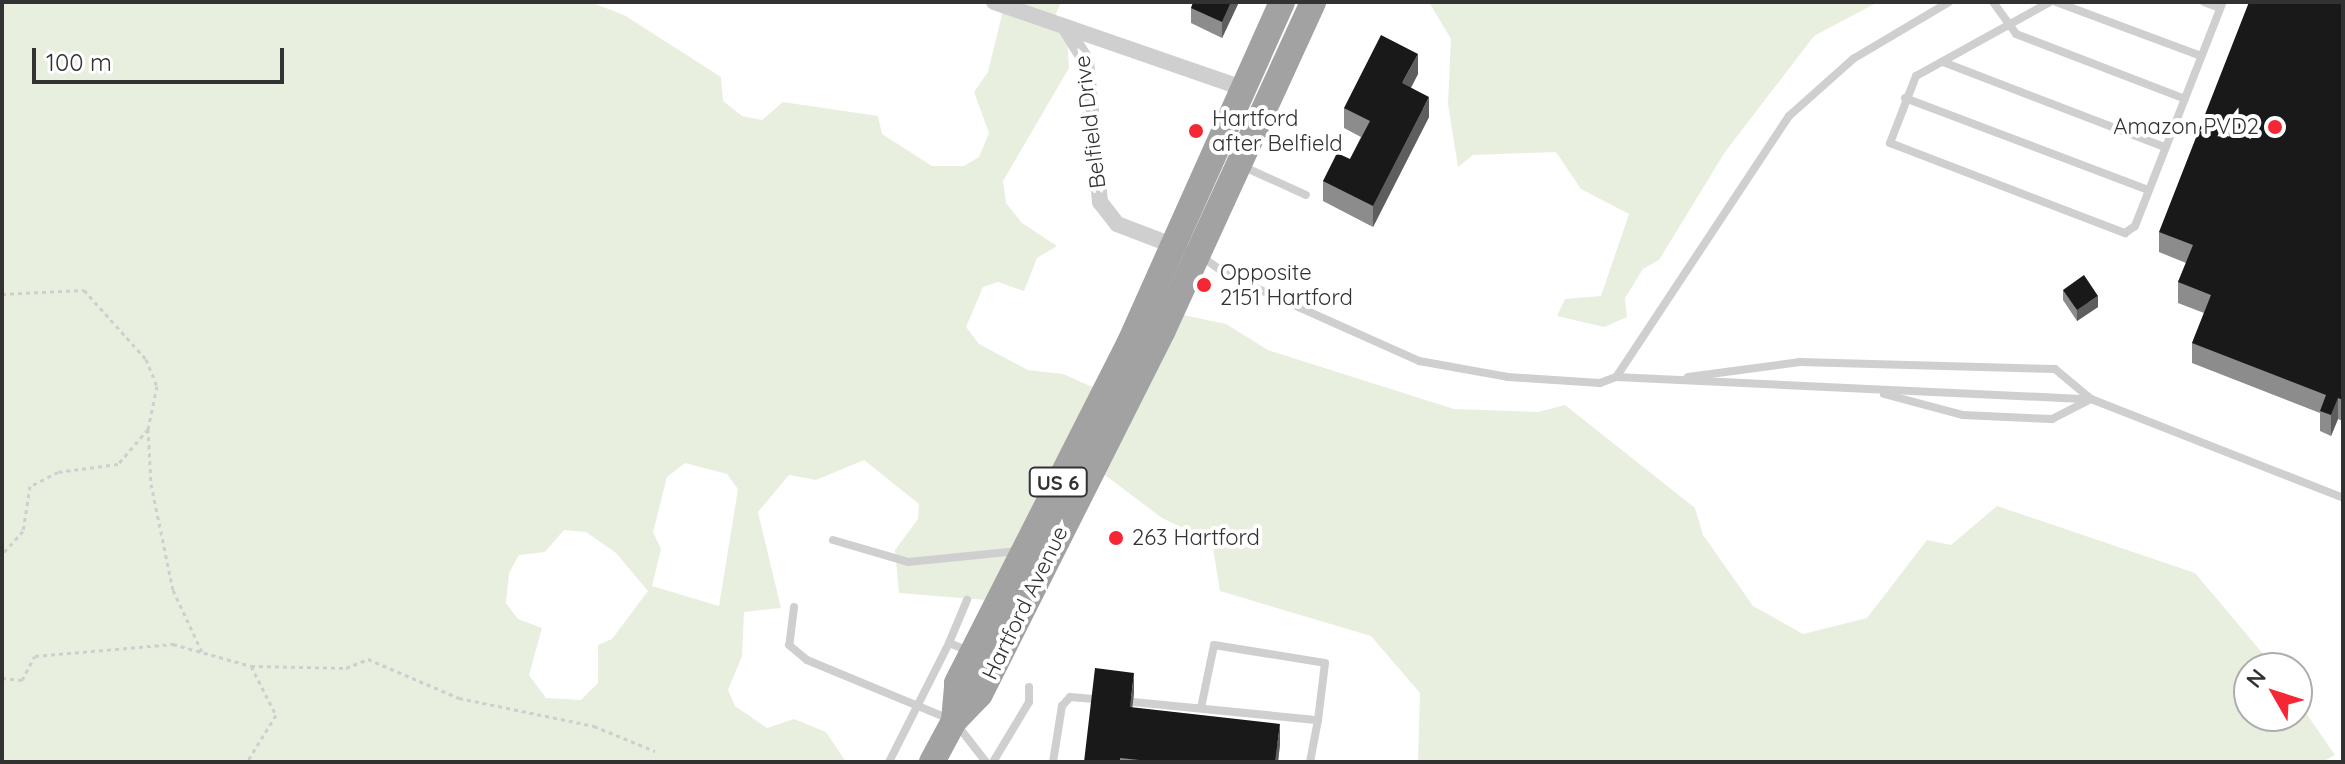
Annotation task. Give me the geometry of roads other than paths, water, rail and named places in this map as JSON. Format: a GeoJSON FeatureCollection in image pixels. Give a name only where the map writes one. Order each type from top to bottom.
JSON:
{"type":"FeatureCollection","features":[{"type":"Feature","properties":{"kind":"highway","name":"Hartford Avenue"},"geometry":{"type":"LineString","coordinates":[[954,721],[961,648],[1022,551],[1174,246],[1282,2]]}},
{"type":"Feature","properties":{"kind":"highway","name":"Hartford Avenue"},"geometry":{"type":"LineString","coordinates":[[932,762],[954,721],[980,694],[1200,256],[1313,2]]}},
{"type":"Feature","properties":{"kind":"street","name":"Belfield Drive"},"geometry":{"type":"LineString","coordinates":[[994,2],[1245,89]]}},
{"type":"Feature","properties":{"kind":"street","name":"Belfield Drive"},"geometry":{"type":"LineString","coordinates":[[1065,27],[1086,61],[1100,202],[1117,224],[1200,256]]}},
{"type":"Feature","properties":{"kind":"lane"},"geometry":{"type":"LineString","coordinates":[[1616,377],[1789,116],[1853,59],[1949,2]]}},
{"type":"Feature","properties":{"kind":"lane"},"geometry":{"type":"LineString","coordinates":[[1993,2],[2007,27],[2185,99]]}},
{"type":"Feature","properties":{"kind":"lane"},"geometry":{"type":"LineString","coordinates":[[2201,56],[2053,2],[1916,76],[1889,134],[1895,149],[2125,233],[2148,190],[2222,5],[2204,2]]}},
{"type":"Feature","properties":{"kind":"lane"},"geometry":{"type":"LineString","coordinates":[[1943,62],[2165,147]]}},
{"type":"Feature","properties":{"kind":"lane"},"geometry":{"type":"LineString","coordinates":[[1905,98],[2148,190]]}},
{"type":"Feature","properties":{"kind":"lane"},"geometry":{"type":"LineString","coordinates":[[1241,165],[1306,195]]}},
{"type":"Feature","properties":{"kind":"lane"},"geometry":{"type":"LineString","coordinates":[[1200,256],[1292,307],[1419,361],[1508,377],[1600,383],[1616,377],[1683,379],[2091,399]]}},
{"type":"Feature","properties":{"kind":"lane"},"geometry":{"type":"LineString","coordinates":[[1683,379],[1709,369],[1785,363],[1924,362],[2055,369],[2091,399],[2343,498]]}},
{"type":"Feature","properties":{"kind":"lane"},"geometry":{"type":"LineString","coordinates":[[1873,390],[1934,410],[2042,419],[2091,399]]}},
{"type":"Feature","properties":{"kind":"lane"},"geometry":{"type":"LineString","coordinates":[[833,540],[908,562],[1022,551]]}},
{"type":"Feature","properties":{"kind":"lane"},"geometry":{"type":"LineString","coordinates":[[889,762],[916,709],[961,648],[967,600]]}},
{"type":"Feature","properties":{"kind":"lane"},"geometry":{"type":"LineString","coordinates":[[794,607],[789,645],[807,660],[916,709],[954,721],[986,762]]}},
{"type":"Feature","properties":{"kind":"lane"},"geometry":{"type":"LineString","coordinates":[[1201,708],[1214,645],[1325,663],[1310,762]]}},
{"type":"Feature","properties":{"kind":"lane"},"geometry":{"type":"LineString","coordinates":[[993,762],[1029,702],[1029,687]]}},
{"type":"Feature","properties":{"kind":"lane"},"geometry":{"type":"LineString","coordinates":[[1053,762],[1062,706],[1070,697],[1094,699]]}},
{"type":"Feature","properties":{"kind":"lane"},"geometry":{"type":"LineString","coordinates":[[1133,702],[1318,720]]}},
{"type":"Feature","properties":{"kind":"place","name":"Amazon PVD2"},"geometry":{"type":"Point","coordinates":[2275,127]}},
{"type":"Feature","properties":{"kind":"place","name":"Hartford after Belfield"},"geometry":{"type":"Point","coordinates":[1196,131]}},
{"type":"Feature","properties":{"kind":"place","name":"Opposite 2151 Hartford"},"geometry":{"type":"Point","coordinates":[1204,285]}},
{"type":"Feature","properties":{"kind":"place","name":"263 Hartford"},"geometry":{"type":"Point","coordinates":[1116,538]}}]}
